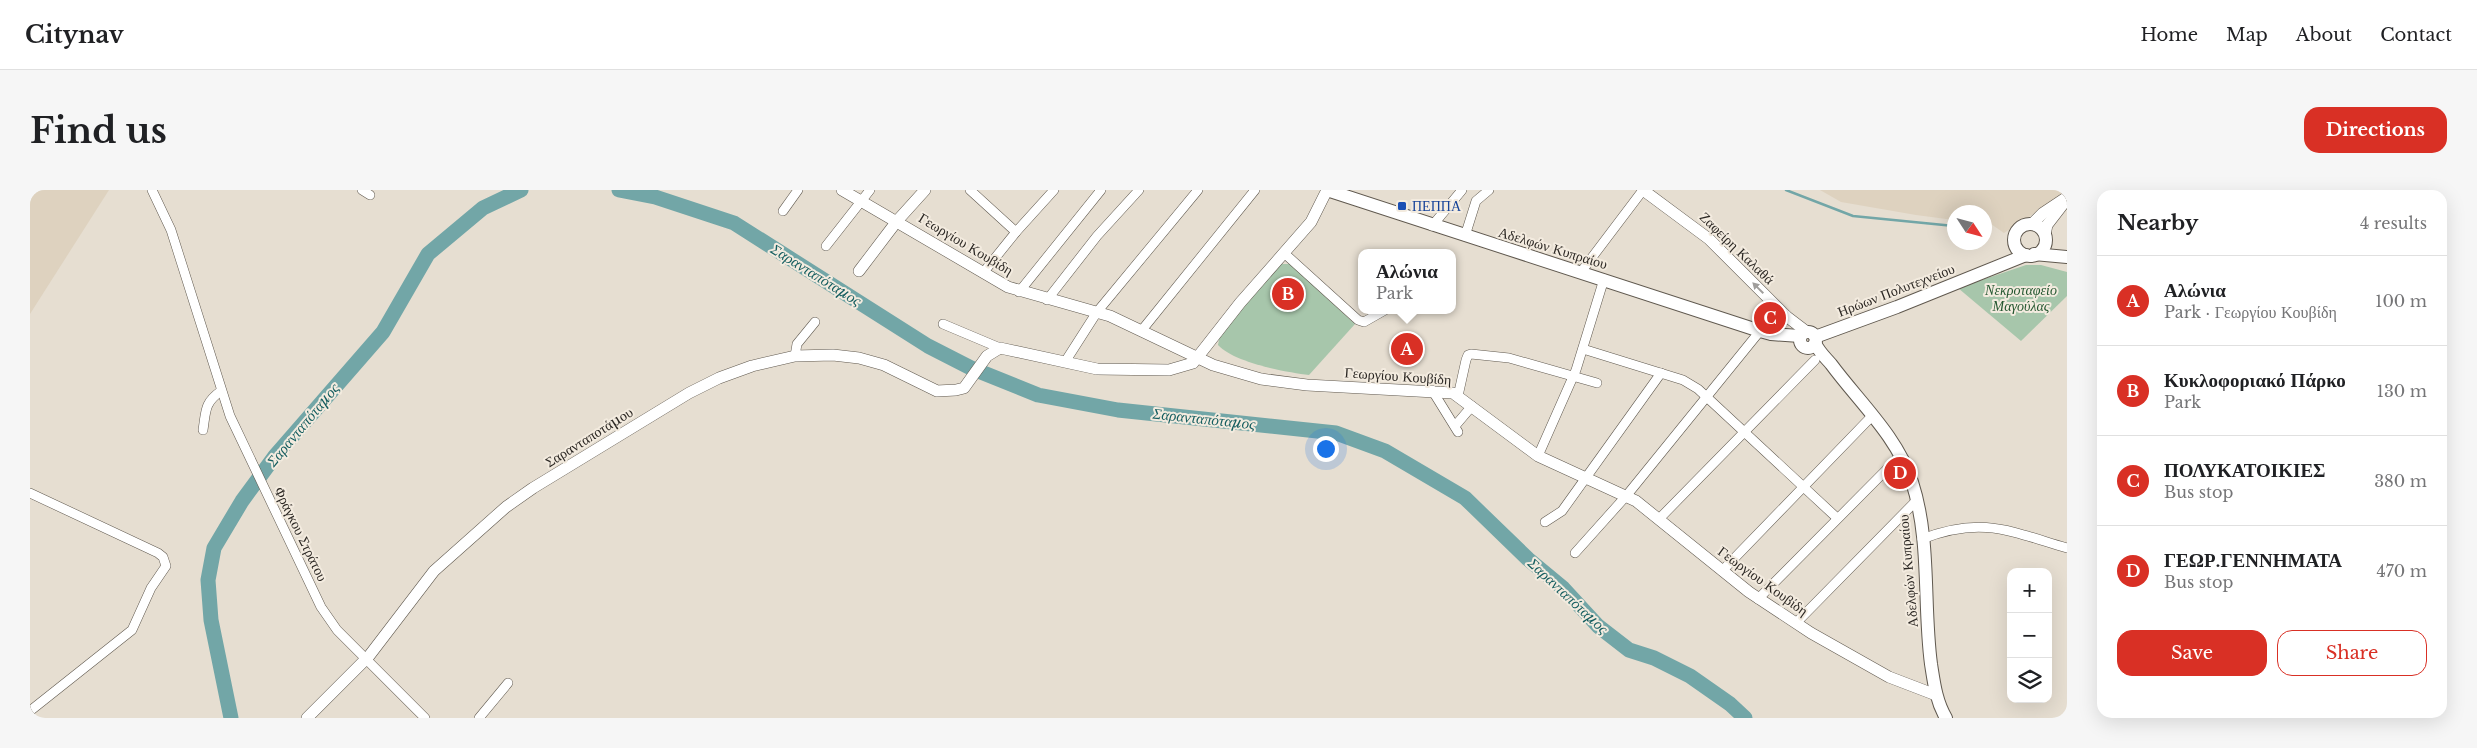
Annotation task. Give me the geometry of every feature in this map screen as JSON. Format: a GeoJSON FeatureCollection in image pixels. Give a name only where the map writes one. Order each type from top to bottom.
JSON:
{"type":"FeatureCollection","features":[{"type":"Feature","properties":{"kind":"main road","name":"Αδελφών Κυπραίου"},"geometry":{"type":"LineString","coordinates":[[1327,190],[1432,226],[1604,279],[1765,332],[1808,340],[1873,415],[1900,456],[1916,500],[1922,539],[1930,651],[1936,695],[1946,718]]}},
{"type":"Feature","properties":{"kind":"main road"},"geometry":{"type":"LineString","coordinates":[[2032,224],[2038,226],[2045,237],[2044,247],[2030,255],[2019,251],[2014,243],[2015,235],[2020,228],[2032,224]]}},
{"type":"Feature","properties":{"kind":"main road","name":"Ηρώων Πολυτεχνείου"},"geometry":{"type":"LineString","coordinates":[[2045,237],[2067,256]]}},
{"type":"Feature","properties":{"kind":"main road","name":"Ηρώων Πολυτεχνείου"},"geometry":{"type":"LineString","coordinates":[[1987,270],[2005,261],[2014,243]]}},
{"type":"Feature","properties":{"kind":"main road","name":"Ηρώων Πολυτεχνείου"},"geometry":{"type":"LineString","coordinates":[[1808,340],[2030,255],[2067,256]]}},
{"type":"Feature","properties":{"kind":"main road","name":"Αδελφών Κυπραίου"},"geometry":{"type":"LineString","coordinates":[[1808,340],[1815,360],[1830,374],[1843,382]]}},
{"type":"Feature","properties":{"kind":"street","name":"Φράγκου Στράτου"},"geometry":{"type":"LineString","coordinates":[[152,190],[171,230],[221,391],[252,466],[328,620],[425,718]]}},
{"type":"Feature","properties":{"kind":"street"},"geometry":{"type":"LineString","coordinates":[[782,211],[798,190]]}},
{"type":"Feature","properties":{"kind":"street","name":"Γεωργίου Κουβίδη"},"geometry":{"type":"LineString","coordinates":[[842,190],[897,221],[983,274],[1019,292],[1098,312],[1142,330],[1213,365],[1261,379],[1307,385],[1432,390],[1454,393],[1538,456],[1627,495],[1758,599],[1796,623],[1890,677],[1936,695]]}},
{"type":"Feature","properties":{"kind":"street"},"geometry":{"type":"LineString","coordinates":[[826,246],[870,190]]}},
{"type":"Feature","properties":{"kind":"street"},"geometry":{"type":"LineString","coordinates":[[859,271],[897,221],[925,190]]}},
{"type":"Feature","properties":{"kind":"street"},"geometry":{"type":"LineString","coordinates":[[970,190],[1016,232]]}},
{"type":"Feature","properties":{"kind":"street"},"geometry":{"type":"LineString","coordinates":[[983,274],[1016,232],[1054,190]]}},
{"type":"Feature","properties":{"kind":"street"},"geometry":{"type":"LineString","coordinates":[[1019,292],[1100,190]]}},
{"type":"Feature","properties":{"kind":"street"},"geometry":{"type":"LineString","coordinates":[[1047,300],[1097,236],[1138,190]]}},
{"type":"Feature","properties":{"kind":"street"},"geometry":{"type":"LineString","coordinates":[[1065,362],[1098,312],[1198,190]]}},
{"type":"Feature","properties":{"kind":"street"},"geometry":{"type":"LineString","coordinates":[[1142,330],[1255,190]]}},
{"type":"Feature","properties":{"kind":"street"},"geometry":{"type":"LineString","coordinates":[[943,324],[1000,348],[1097,369],[1140,371],[1177,369],[1193,363],[1199,357],[1240,303],[1311,222],[1327,190]]}},
{"type":"Feature","properties":{"kind":"street"},"geometry":{"type":"LineString","coordinates":[[1432,226],[1462,190]]}},
{"type":"Feature","properties":{"kind":"street"},"geometry":{"type":"LineString","coordinates":[[1465,236],[1476,201],[1489,190]]}},
{"type":"Feature","properties":{"kind":"street"},"geometry":{"type":"LineString","coordinates":[[1581,272],[1643,190]]}},
{"type":"Feature","properties":{"kind":"street","name":"Ζαφείρη Καλαθά"},"geometry":{"type":"LineString","coordinates":[[1643,190],[1709,239],[1808,340]]}},
{"type":"Feature","properties":{"kind":"street"},"geometry":{"type":"LineString","coordinates":[[2032,224],[2043,213],[2067,198]]}},
{"type":"Feature","properties":{"kind":"street"},"geometry":{"type":"LineString","coordinates":[[2045,237],[2047,225],[2067,198]]}},
{"type":"Feature","properties":{"kind":"street"},"geometry":{"type":"LineString","coordinates":[[1284,253],[1358,320],[1364,322],[1378,314]]}},
{"type":"Feature","properties":{"kind":"street"},"geometry":{"type":"LineString","coordinates":[[1538,456],[1573,377],[1604,279]]}},
{"type":"Feature","properties":{"kind":"street"},"geometry":{"type":"LineString","coordinates":[[1575,553],[1627,495],[1707,396],[1765,332],[1786,316]]}},
{"type":"Feature","properties":{"kind":"street"},"geometry":{"type":"LineString","coordinates":[[795,356],[797,344],[815,322]]}},
{"type":"Feature","properties":{"kind":"street","name":"Σαρανταποτάμου"},"geometry":{"type":"LineString","coordinates":[[307,718],[381,641],[438,567],[516,498],[688,393],[719,378],[752,366],[795,356],[833,355],[859,358],[895,369],[937,391],[956,390],[964,388],[992,351],[1000,348]]}},
{"type":"Feature","properties":{"kind":"street"},"geometry":{"type":"LineString","coordinates":[[1583,348],[1683,380],[1707,396],[1837,518]]}},
{"type":"Feature","properties":{"kind":"street"},"geometry":{"type":"LineString","coordinates":[[1458,396],[1466,360],[1468,355],[1471,354],[1509,358],[1597,383]]}},
{"type":"Feature","properties":{"kind":"street"},"geometry":{"type":"LineString","coordinates":[[1659,519],[1815,360]]}},
{"type":"Feature","properties":{"kind":"street"},"geometry":{"type":"LineString","coordinates":[[1545,522],[1562,511],[1661,373]]}},
{"type":"Feature","properties":{"kind":"street"},"geometry":{"type":"LineString","coordinates":[[1432,390],[1457,429],[1472,406]]}},
{"type":"Feature","properties":{"kind":"street"},"geometry":{"type":"LineString","coordinates":[[203,430],[206,406],[211,398],[221,391]]}},
{"type":"Feature","properties":{"kind":"street"},"geometry":{"type":"LineString","coordinates":[[1722,571],[1873,415]]}},
{"type":"Feature","properties":{"kind":"street"},"geometry":{"type":"LineString","coordinates":[[1758,599],[1900,456]]}},
{"type":"Feature","properties":{"kind":"street"},"geometry":{"type":"LineString","coordinates":[[30,494],[158,553],[163,557],[166,566],[152,588],[132,630],[30,711]]}},
{"type":"Feature","properties":{"kind":"street"},"geometry":{"type":"LineString","coordinates":[[1796,623],[1916,500]]}},
{"type":"Feature","properties":{"kind":"street"},"geometry":{"type":"LineString","coordinates":[[1922,539],[1943,530],[1988,526],[2067,548]]}},
{"type":"Feature","properties":{"kind":"street"},"geometry":{"type":"LineString","coordinates":[[479,718],[508,683]]}},
{"type":"Feature","properties":{"kind":"shaded area"},"geometry":{"type":"Polygon","coordinates":[[[30,190],[109,190],[30,314],[30,190]]]}},
{"type":"Feature","properties":{"kind":"shaded area"},"geometry":{"type":"Polygon","coordinates":[[[1820,190],[2067,190],[2067,192],[2004,233],[1992,225],[1992,205],[1947,205],[1947,219],[1841,202],[1820,190]]]}},
{"type":"Feature","properties":{"kind":"green space"},"geometry":{"type":"Polygon","coordinates":[[[1280,264],[1290,264],[1355,324],[1309,375],[1287,372],[1248,362],[1236,357],[1218,345],[1220,334],[1280,264]]]}},
{"type":"Feature","properties":{"kind":"green space","name":"Νεκροταφείο Μαγούλας"},"geometry":{"type":"Polygon","coordinates":[[[2026,265],[2041,265],[2067,272],[2067,296],[2021,341],[1958,288],[2026,265]]]}},
{"type":"Feature","properties":{"kind":"waterway","name":"Σαρανταπόταμος"},"geometry":{"type":"LineString","coordinates":[[231,718],[211,620],[208,580],[214,548],[242,501],[275,456],[383,332],[428,254],[483,208],[521,190]]}},
{"type":"Feature","properties":{"kind":"waterway","name":"Σαρανταπόταμος"},"geometry":{"type":"LineString","coordinates":[[619,190],[655,197],[734,223],[928,346],[971,368],[1038,395],[1118,410],[1336,433],[1385,451],[1465,498],[1528,559],[1563,588],[1598,626],[1629,650],[1654,658],[1690,676],[1730,704],[1745,718]]}},
{"type":"Feature","properties":{"kind":"waterway"},"geometry":{"type":"LineString","coordinates":[[1786,190],[1853,216],[1947,225]]}},
{"type":"Feature","properties":{"kind":"place","name":"ΠΕΠΠΑ"},"geometry":{"type":"Point","coordinates":[1402,206]}},
{"type":"Feature","properties":{"kind":"place","name":"Κυκλοφοριακό Πάρκο"},"geometry":{"type":"Point","coordinates":[1288,294]}},
{"type":"Feature","properties":{"kind":"place","name":"ΠΟΛΥΚΑΤΟΙΚΙΕΣ"},"geometry":{"type":"Point","coordinates":[1770,318]}},
{"type":"Feature","properties":{"kind":"place","name":"Αλώνια"},"geometry":{"type":"Point","coordinates":[1407,349]}},
{"type":"Feature","properties":{"kind":"place","name":"ΓΕΩΡ.ΓΕΝΝΗΜΑΤΑ"},"geometry":{"type":"Point","coordinates":[1900,473]}}]}
